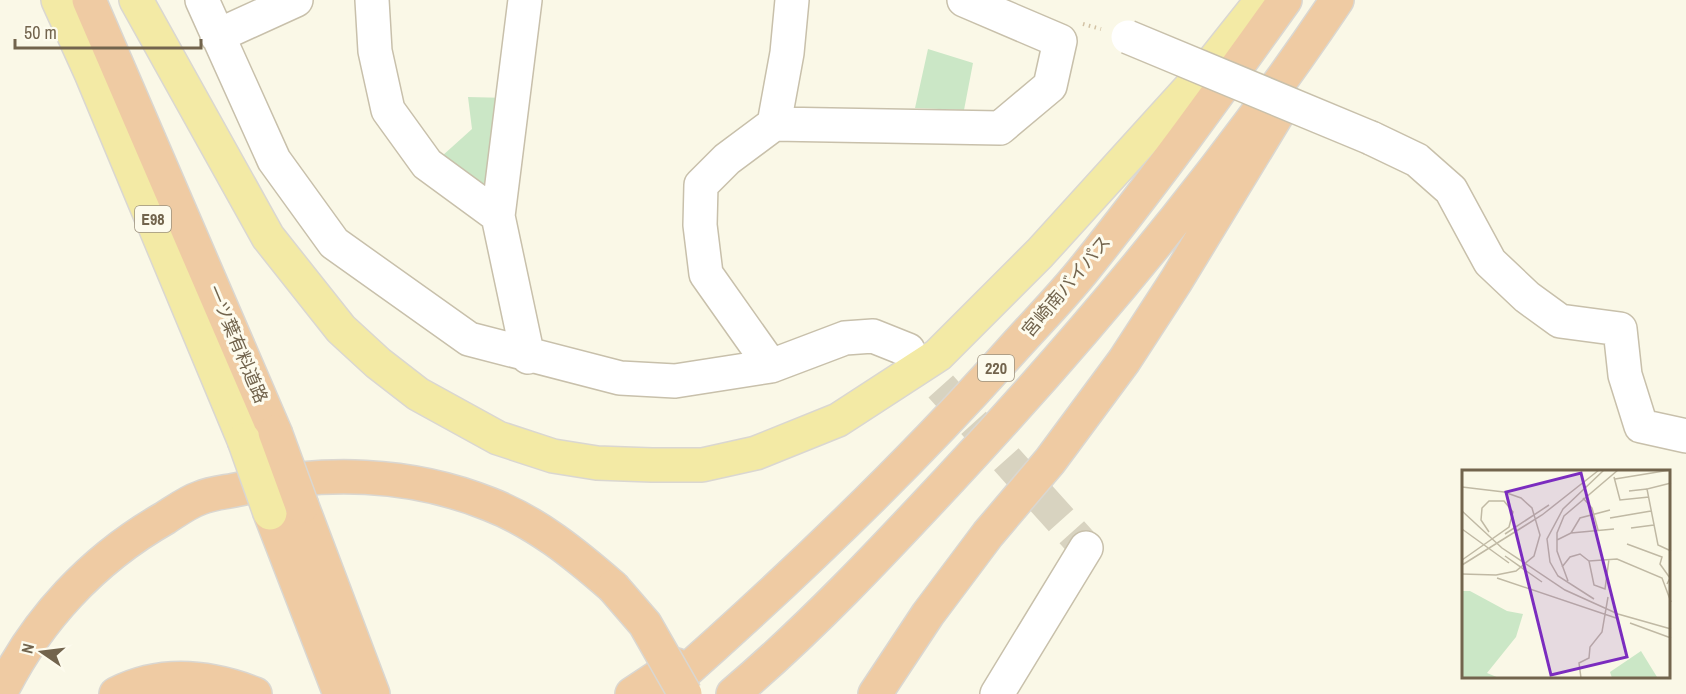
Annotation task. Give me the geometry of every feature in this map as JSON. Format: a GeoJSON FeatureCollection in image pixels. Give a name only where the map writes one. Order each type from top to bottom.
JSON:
{"type":"FeatureCollection","features":[{"type":"Feature","properties":{"kind":"highway","name":"一ツ葉有料道路"},"geometry":{"type":"LineString","coordinates":[[89,0],[275,432],[373,694]]}},
{"type":"Feature","properties":{"kind":"highway","name":"宮崎南バイパス"},"geometry":{"type":"LineString","coordinates":[[660,694],[740,624],[853,517],[966,401],[1084,269],[1207,109],[1285,0]]}},
{"type":"Feature","properties":{"kind":"highway"},"geometry":{"type":"LineString","coordinates":[[875,694],[928,614],[988,534],[1050,461],[1157,311],[1269,129],[1334,5]]}},
{"type":"Feature","properties":{"kind":"highway","name":"220"},"geometry":{"type":"LineString","coordinates":[[743,688],[879,555],[1077,337],[1194,194],[1265,102],[1334,5]]}},
{"type":"Feature","properties":{"kind":"highway"},"geometry":{"type":"LineString","coordinates":[[0,694],[14,666],[45,619],[86,576],[143,530],[200,498],[284,479],[369,477],[409,482],[490,504],[558,541],[613,587],[645,624],[685,694]]}},
{"type":"Feature","properties":{"kind":"highway","name":"E98"},"geometry":{"type":"LineString","coordinates":[[270,513],[340,694]]}},
{"type":"Feature","properties":{"kind":"highway"},"geometry":{"type":"LineString","coordinates":[[632,694],[740,624]]}},
{"type":"Feature","properties":{"kind":"highway"},"geometry":{"type":"LineString","coordinates":[[116,694],[142,682],[168,678],[218,683],[255,694]]}},
{"type":"Feature","properties":{"kind":"main road","name":"一ツ葉有料道路"},"geometry":{"type":"LineString","coordinates":[[58,0],[96,83],[244,440],[270,513],[286,580],[326,694]]}},
{"type":"Feature","properties":{"kind":"main road"},"geometry":{"type":"LineString","coordinates":[[136,0],[268,237],[341,329],[378,363],[418,394],[498,438],[553,456],[597,463],[652,465],[702,465],[756,453],[838,420],[938,355],[1056,235],[1208,68],[1262,0]]}},
{"type":"Feature","properties":{"kind":"street"},"geometry":{"type":"LineString","coordinates":[[202,0],[274,160],[334,243],[469,339],[528,357],[620,378],[675,381],[771,366],[845,338],[873,336],[908,350]]}},
{"type":"Feature","properties":{"kind":"street"},"geometry":{"type":"LineString","coordinates":[[218,36],[296,0]]}},
{"type":"Feature","properties":{"kind":"street"},"geometry":{"type":"LineString","coordinates":[[372,0],[375,51],[388,110],[427,164],[498,216]]}},
{"type":"Feature","properties":{"kind":"street"},"geometry":{"type":"LineString","coordinates":[[525,0],[498,216],[528,357]]}},
{"type":"Feature","properties":{"kind":"street"},"geometry":{"type":"LineString","coordinates":[[774,124],[787,53],[792,0]]}},
{"type":"Feature","properties":{"kind":"street"},"geometry":{"type":"LineString","coordinates":[[771,366],[706,274],[700,225],[701,185],[727,159],[774,124],[1000,128],[1050,86],[1060,41],[964,0]]}},
{"type":"Feature","properties":{"kind":"street"},"geometry":{"type":"LineString","coordinates":[[1128,37],[1371,138],[1417,160],[1451,190],[1490,262],[1527,297],[1560,321],[1620,329],[1625,375],[1641,426],[1686,436]]}},
{"type":"Feature","properties":{"kind":"street"},"geometry":{"type":"LineString","coordinates":[[997,694],[1086,548]]}},
{"type":"Feature","properties":{"kind":"green space"},"geometry":{"type":"Polygon","coordinates":[[[928,49],[973,63],[964,110],[915,108],[928,49]]]}},
{"type":"Feature","properties":{"kind":"green space"},"geometry":{"type":"Polygon","coordinates":[[[468,97],[509,98],[498,179],[483,185],[442,156],[472,129],[468,97]]]}},
{"type":"Feature","properties":{"kind":"tunnel"},"geometry":{"type":"LineString","coordinates":[[908,350],[1086,548]]}}]}
